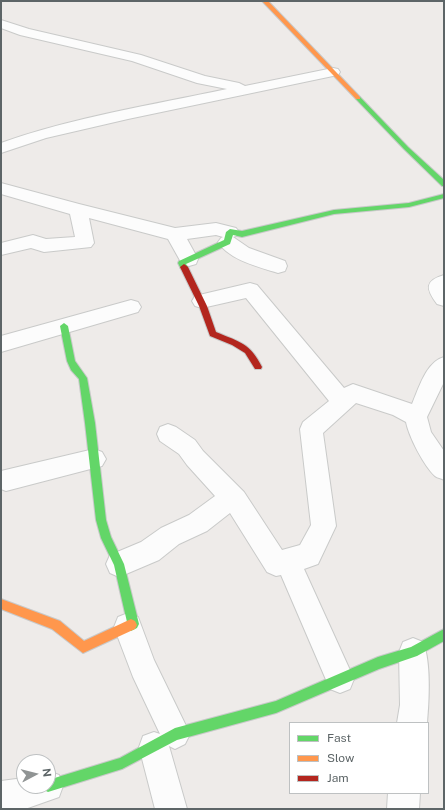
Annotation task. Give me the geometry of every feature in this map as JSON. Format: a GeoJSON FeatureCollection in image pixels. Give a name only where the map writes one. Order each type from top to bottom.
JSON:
{"type":"FeatureCollection","features":[{"type":"Feature","properties":{"kind":"street"},"geometry":{"type":"LineString","coordinates":[[265,1],[406,148],[444,184]]}},
{"type":"Feature","properties":{"kind":"street"},"geometry":{"type":"LineString","coordinates":[[1,24],[25,32],[136,58],[202,80],[252,89]]}},
{"type":"Feature","properties":{"kind":"street"},"geometry":{"type":"LineString","coordinates":[[1,148],[41,134],[333,72]]}},
{"type":"Feature","properties":{"kind":"street"},"geometry":{"type":"LineString","coordinates":[[1,188],[78,210],[175,234],[216,229],[228,237],[242,253],[278,266]]}},
{"type":"Feature","properties":{"kind":"street"},"geometry":{"type":"LineString","coordinates":[[258,367],[248,351],[235,343],[214,334],[202,301],[182,263],[206,253],[228,237],[334,212],[408,205],[444,196]]}},
{"type":"Feature","properties":{"kind":"street"},"geometry":{"type":"LineString","coordinates":[[1,249],[33,241],[44,246],[84,243],[78,210]]}},
{"type":"Feature","properties":{"kind":"street"},"geometry":{"type":"LineString","coordinates":[[175,234],[189,259]]}},
{"type":"Feature","properties":{"kind":"street"},"geometry":{"type":"LineString","coordinates":[[444,282],[438,285],[439,292],[444,299]]}},
{"type":"Feature","properties":{"kind":"street"},"geometry":{"type":"LineString","coordinates":[[202,301],[250,290],[342,400]]}},
{"type":"Feature","properties":{"kind":"street"},"geometry":{"type":"LineString","coordinates":[[1,344],[131,308]]}},
{"type":"Feature","properties":{"kind":"street"},"geometry":{"type":"LineString","coordinates":[[1,604],[56,625],[83,646],[133,624],[119,564],[106,538],[101,520],[83,378],[78,375],[74,368],[64,326]]}},
{"type":"Feature","properties":{"kind":"street"},"geometry":{"type":"LineString","coordinates":[[444,365],[437,374],[416,417],[417,427],[429,449],[444,469]]}},
{"type":"Feature","properties":{"kind":"street"},"geometry":{"type":"LineString","coordinates":[[168,434],[187,447],[195,458],[235,500],[276,563],[288,562],[308,555],[324,526],[312,429],[342,400],[353,393],[400,408],[416,417]]}},
{"type":"Feature","properties":{"kind":"street"},"geometry":{"type":"LineString","coordinates":[[6,480],[94,459]]}},
{"type":"Feature","properties":{"kind":"street"},"geometry":{"type":"LineString","coordinates":[[119,564],[150,551],[170,536],[198,523],[220,505],[235,500]]}},
{"type":"Feature","properties":{"kind":"street"},"geometry":{"type":"LineString","coordinates":[[288,562],[340,678]]}},
{"type":"Feature","properties":{"kind":"street"},"geometry":{"type":"LineString","coordinates":[[128,627],[143,667],[164,740],[171,809]]}},
{"type":"Feature","properties":{"kind":"street"},"geometry":{"type":"LineString","coordinates":[[56,785],[122,763],[164,740],[276,707],[340,678],[378,663],[413,652],[444,635]]}},
{"type":"Feature","properties":{"kind":"street"},"geometry":{"type":"LineString","coordinates":[[412,722],[414,705],[413,652]]}},
{"type":"Feature","properties":{"kind":"street"},"geometry":{"type":"LineString","coordinates":[[403,809],[404,794]]}},
{"type":"Feature","properties":{"kind":"traffic: fast"},"geometry":{"type":"LineString","coordinates":[[358,98],[406,148],[444,184]]}},
{"type":"Feature","properties":{"kind":"traffic: fast"},"geometry":{"type":"LineString","coordinates":[[184,267],[182,263],[227,242],[230,232],[242,234],[334,212],[409,205],[444,196]]}},
{"type":"Feature","properties":{"kind":"traffic: fast"},"geometry":{"type":"LineString","coordinates":[[64,326],[71,361],[78,373],[83,378],[90,423],[101,520],[106,538],[119,564],[133,624],[131,625]]}},
{"type":"Feature","properties":{"kind":"traffic: fast"},"geometry":{"type":"LineString","coordinates":[[56,784],[122,763],[175,734],[276,707],[378,663],[413,652],[444,635]]}},
{"type":"Feature","properties":{"kind":"traffic: slow"},"geometry":{"type":"LineString","coordinates":[[265,1],[358,98]]}},
{"type":"Feature","properties":{"kind":"traffic: slow"},"geometry":{"type":"LineString","coordinates":[[1,604],[56,625],[83,647],[131,625]]}},
{"type":"Feature","properties":{"kind":"traffic: jam"},"geometry":{"type":"LineString","coordinates":[[184,267],[203,306],[213,334],[235,343],[248,351],[258,367]]}}]}
